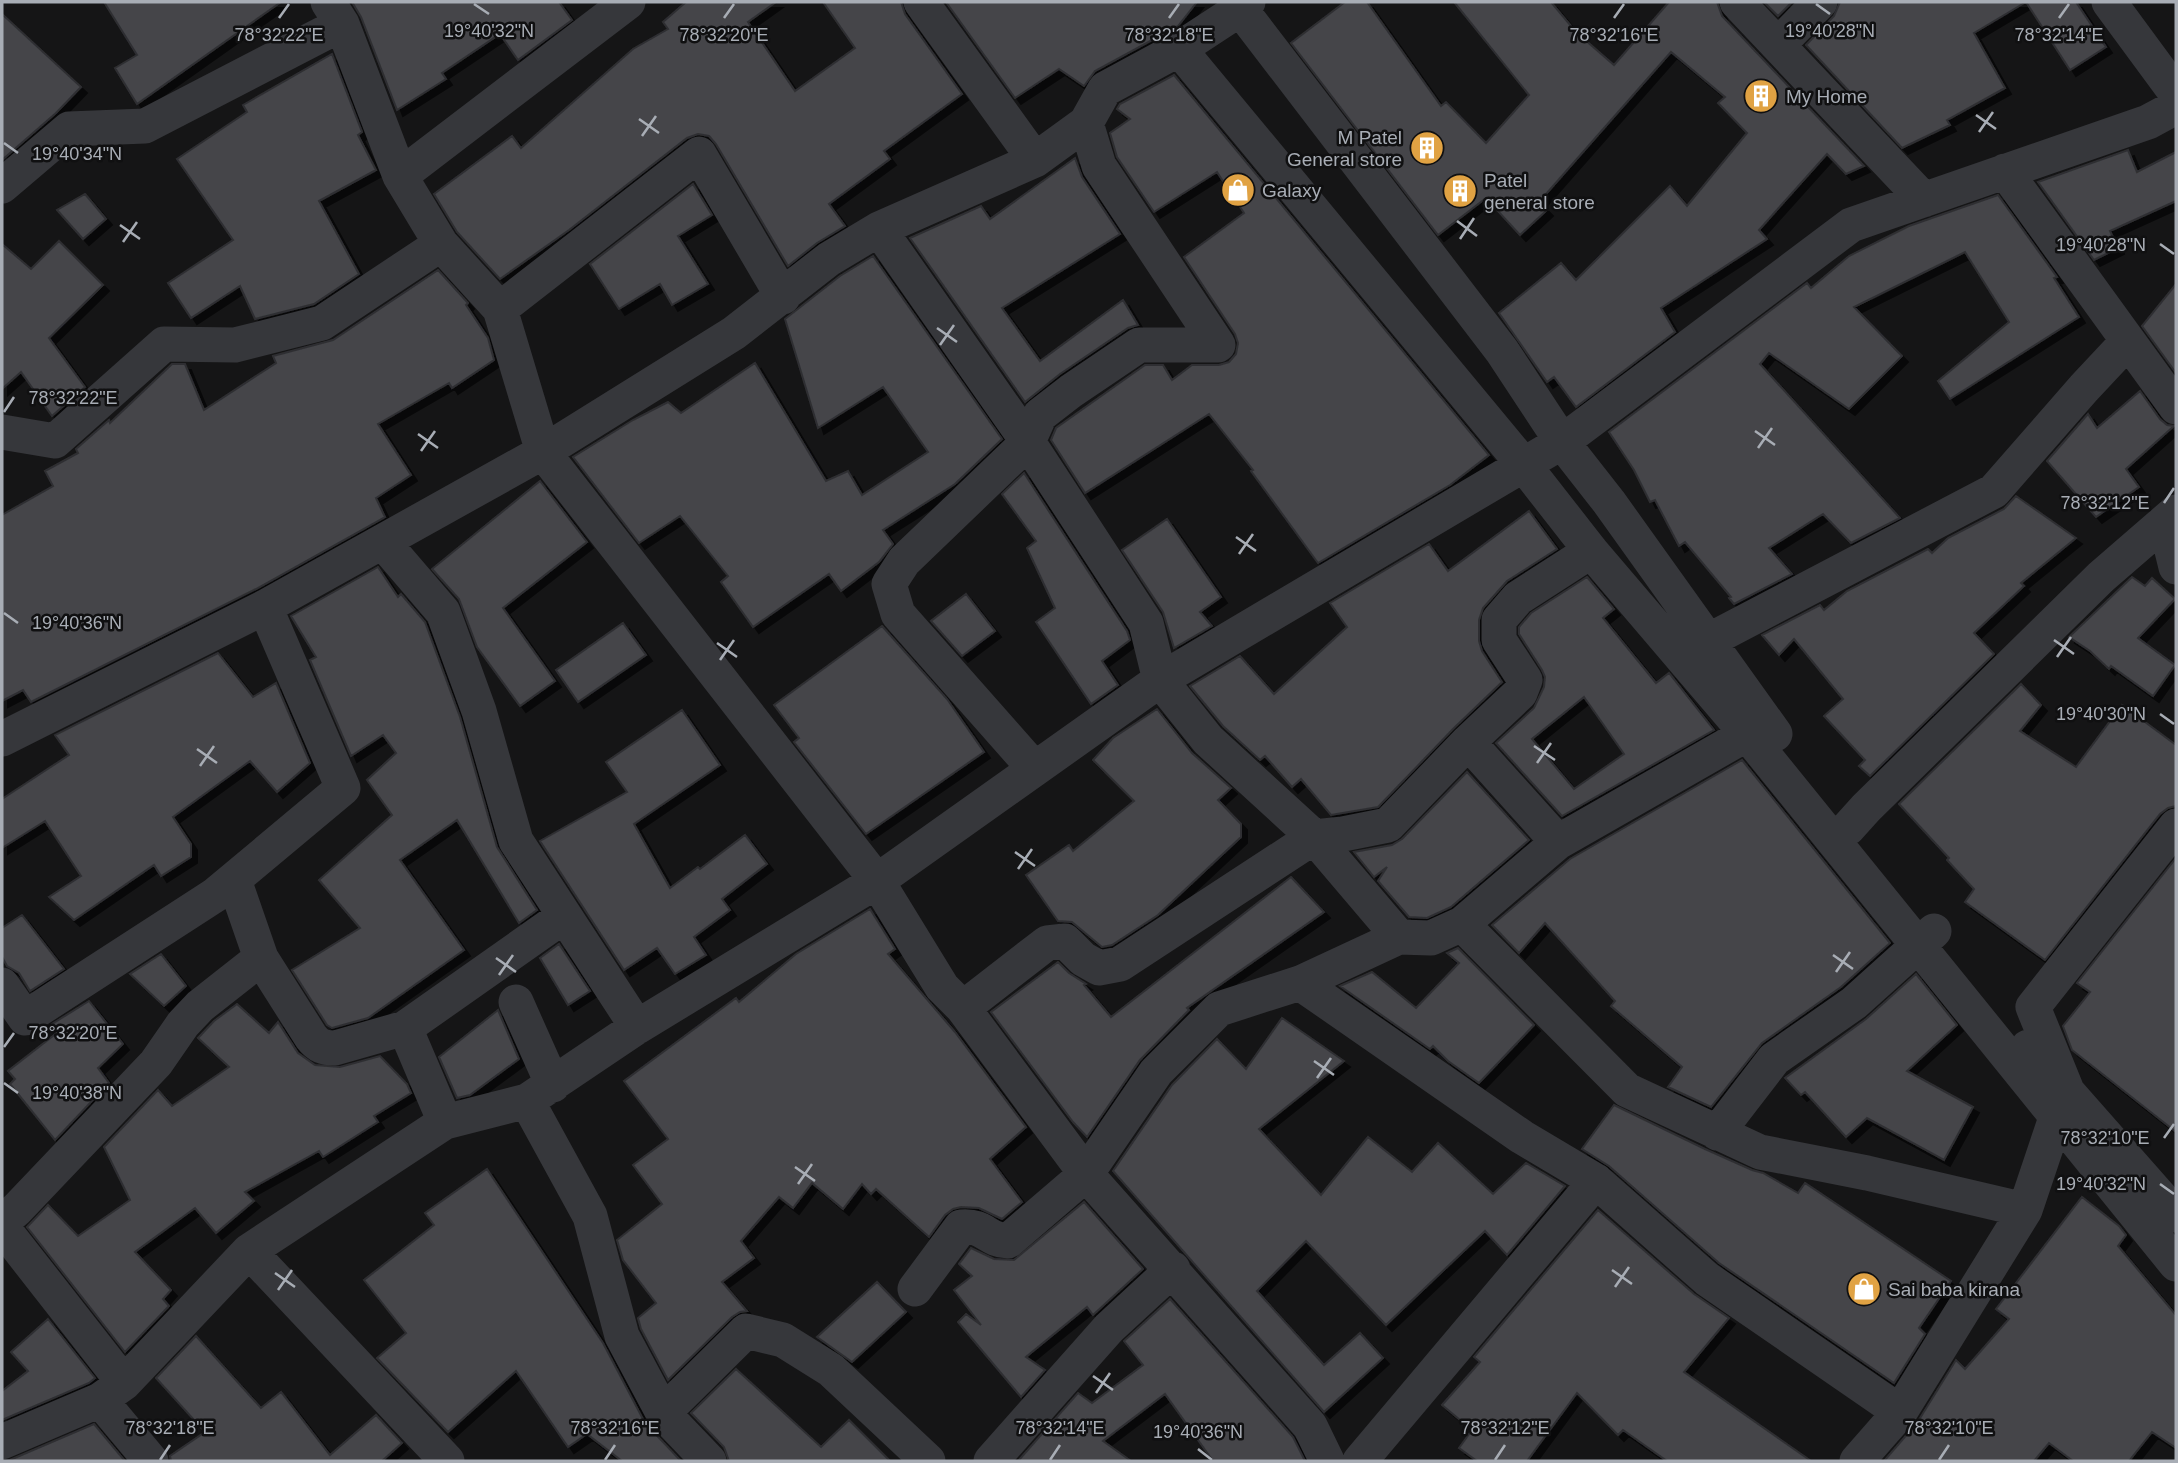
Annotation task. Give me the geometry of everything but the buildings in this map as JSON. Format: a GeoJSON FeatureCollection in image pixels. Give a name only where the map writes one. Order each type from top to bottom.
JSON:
{"type":"FeatureCollection","features":[{"type":"Feature","properties":{"kind":"street"},"geometry":{"type":"LineString","coordinates":[[400,176],[628,2]]}},
{"type":"Feature","properties":{"kind":"street"},"geometry":{"type":"LineString","coordinates":[[920,2],[1035,160]]}},
{"type":"Feature","properties":{"kind":"street"},"geometry":{"type":"LineString","coordinates":[[1737,2],[1924,200]]}},
{"type":"Feature","properties":{"kind":"street"},"geometry":{"type":"LineString","coordinates":[[1778,45],[1821,2]]}},
{"type":"Feature","properties":{"kind":"street"},"geometry":{"type":"LineString","coordinates":[[2109,2],[2176,93]]}},
{"type":"Feature","properties":{"kind":"street"},"geometry":{"type":"LineString","coordinates":[[2,739],[265,607],[543,452],[734,333],[829,259],[879,229],[1035,160],[1086,123],[1105,89],[1180,49],[1241,4],[1502,351],[1562,442],[1609,502],[1708,641],[1751,722],[1926,938],[2025,1044],[2061,1102],[2176,1264]]}},
{"type":"Feature","properties":{"kind":"street"},"geometry":{"type":"LineString","coordinates":[[2,186],[69,130],[145,126],[335,13],[400,176],[441,244],[500,309],[543,452],[877,881],[942,986],[962,1008],[1086,1174],[1310,1426],[1327,1461]]}},
{"type":"Feature","properties":{"kind":"street"},"geometry":{"type":"LineString","coordinates":[[1180,49],[1523,464],[1591,551],[1848,828],[1926,938]]}},
{"type":"Feature","properties":{"kind":"street"},"geometry":{"type":"LineString","coordinates":[[2,1442],[112,1391],[249,1251],[446,1122],[540,1093],[637,1027],[877,881],[1160,680],[1562,442],[1851,225],[2148,122],[2176,107]]}},
{"type":"Feature","properties":{"kind":"street"},"geometry":{"type":"LineString","coordinates":[[1034,768],[898,614],[889,584],[904,561],[1028,442],[1040,415],[1139,345],[1218,345],[1098,166],[1086,123]]}},
{"type":"Feature","properties":{"kind":"street"},"geometry":{"type":"LineString","coordinates":[[500,309],[699,154],[783,297]]}},
{"type":"Feature","properties":{"kind":"street"},"geometry":{"type":"LineString","coordinates":[[2006,171],[2176,407]]}},
{"type":"Feature","properties":{"kind":"street"},"geometry":{"type":"LineString","coordinates":[[879,229],[1028,442],[1146,623],[1160,680],[1208,740],[1314,837],[1399,937]]}},
{"type":"Feature","properties":{"kind":"street"},"geometry":{"type":"LineString","coordinates":[[2,432],[55,441],[164,344],[235,345],[322,323],[441,244]]}},
{"type":"Feature","properties":{"kind":"street"},"geometry":{"type":"LineString","coordinates":[[1708,641],[1994,491],[2128,341]]}},
{"type":"Feature","properties":{"kind":"street"},"geometry":{"type":"LineString","coordinates":[[2171,517],[2176,567]]}},
{"type":"Feature","properties":{"kind":"street"},"geometry":{"type":"LineString","coordinates":[[1848,828],[2101,577],[2171,517]]}},
{"type":"Feature","properties":{"kind":"street"},"geometry":{"type":"LineString","coordinates":[[383,542],[443,612],[479,711],[516,841],[637,1027]]}},
{"type":"Feature","properties":{"kind":"street"},"geometry":{"type":"LineString","coordinates":[[962,1008],[1047,943],[1065,942],[1083,959],[1099,968],[1120,964],[1314,837],[1388,825],[1468,741],[1520,693],[1525,680],[1499,640],[1499,620],[1518,598],[1591,551]]}},
{"type":"Feature","properties":{"kind":"street"},"geometry":{"type":"LineString","coordinates":[[2,985],[25,1018],[215,895],[343,788],[265,607]]}},
{"type":"Feature","properties":{"kind":"street"},"geometry":{"type":"LineString","coordinates":[[915,1289],[961,1227],[976,1226],[999,1240],[1008,1241],[1086,1174],[1156,1072],[1219,1009],[1300,983],[1399,937],[1431,938],[1462,924],[1558,842],[1751,722]]}},
{"type":"Feature","properties":{"kind":"street"},"geometry":{"type":"LineString","coordinates":[[1468,741],[1558,842]]}},
{"type":"Feature","properties":{"kind":"street"},"geometry":{"type":"LineString","coordinates":[[2176,826],[2033,1007],[2061,1102],[2176,1215]]}},
{"type":"Feature","properties":{"kind":"street"},"geometry":{"type":"LineString","coordinates":[[234,880],[261,958],[317,1045],[326,1048],[335,1048],[405,1028],[564,915]]}},
{"type":"Feature","properties":{"kind":"street"},"geometry":{"type":"LineString","coordinates":[[1462,924],[1627,1090],[1760,1152],[1867,1173],[2025,1210]]}},
{"type":"Feature","properties":{"kind":"street"},"geometry":{"type":"LineString","coordinates":[[1717,1133],[1774,1059],[1854,1003],[1926,938]]}},
{"type":"Feature","properties":{"kind":"street"},"geometry":{"type":"LineString","coordinates":[[151,1461],[112,1391],[2,1224],[156,1063],[183,1024],[200,1006],[261,958]]}},
{"type":"Feature","properties":{"kind":"street"},"geometry":{"type":"LineString","coordinates":[[1300,983],[1521,1137],[1596,1181],[1707,1279],[1900,1412]]}},
{"type":"Feature","properties":{"kind":"street"},"geometry":{"type":"LineString","coordinates":[[516,1002],[540,1093],[590,1216],[622,1336],[663,1413],[709,1461]]}},
{"type":"Feature","properties":{"kind":"street"},"geometry":{"type":"LineString","coordinates":[[405,1028],[446,1122]]}},
{"type":"Feature","properties":{"kind":"street"},"geometry":{"type":"LineString","coordinates":[[1857,1461],[1900,1412],[2025,1210],[2061,1102]]}},
{"type":"Feature","properties":{"kind":"street"},"geometry":{"type":"LineString","coordinates":[[1360,1461],[1596,1181]]}},
{"type":"Feature","properties":{"kind":"street"},"geometry":{"type":"LineString","coordinates":[[249,1251],[447,1461]]}},
{"type":"Feature","properties":{"kind":"street"},"geometry":{"type":"LineString","coordinates":[[990,1461],[1109,1328],[1173,1269]]}},
{"type":"Feature","properties":{"kind":"street"},"geometry":{"type":"LineString","coordinates":[[663,1413],[746,1331],[783,1340],[831,1370],[928,1461]]}},
{"type":"Feature","properties":{"kind":"place","name":"My Home"},"geometry":{"type":"Point","coordinates":[1761,96]}},
{"type":"Feature","properties":{"kind":"place","name":"M Patel General store"},"geometry":{"type":"Point","coordinates":[1427,148]}},
{"type":"Feature","properties":{"kind":"place","name":"Galaxy"},"geometry":{"type":"Point","coordinates":[1238,190]}},
{"type":"Feature","properties":{"kind":"place","name":"Patel general store"},"geometry":{"type":"Point","coordinates":[1460,191]}},
{"type":"Feature","properties":{"kind":"place","name":"Sai baba kirana"},"geometry":{"type":"Point","coordinates":[1864,1289]}}]}
